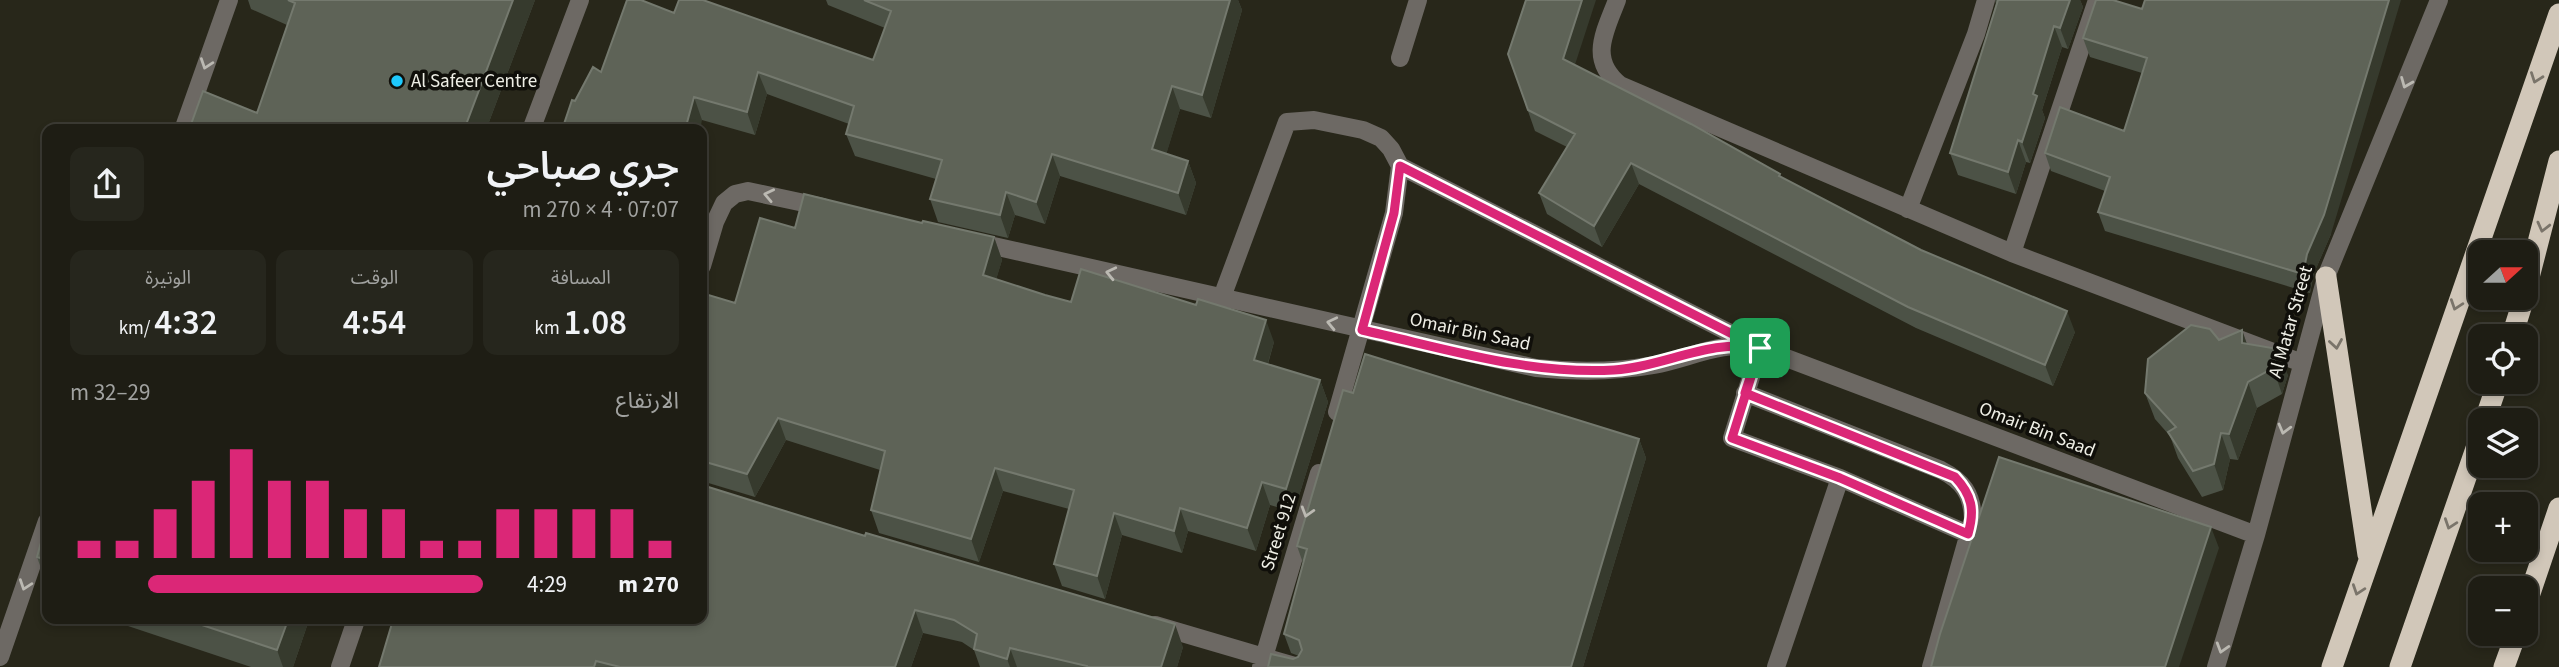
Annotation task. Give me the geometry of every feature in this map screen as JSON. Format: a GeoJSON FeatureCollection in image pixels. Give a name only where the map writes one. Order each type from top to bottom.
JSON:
{"type":"FeatureCollection","features":[{"type":"Feature","properties":{"kind":"highway"},"geometry":{"type":"LineString","coordinates":[[2332,667],[2559,14]]}},
{"type":"Feature","properties":{"kind":"highway"},"geometry":{"type":"LineString","coordinates":[[2538,244],[2559,161]]}},
{"type":"Feature","properties":{"kind":"highway"},"geometry":{"type":"LineString","coordinates":[[2326,277],[2369,560]]}},
{"type":"Feature","properties":{"kind":"highway"},"geometry":{"type":"LineString","coordinates":[[2400,667],[2468,472]]}},
{"type":"Feature","properties":{"kind":"highway"},"geometry":{"type":"LineString","coordinates":[[2536,576],[2559,508]]}},
{"type":"Feature","properties":{"kind":"highway"},"geometry":{"type":"LineString","coordinates":[[2504,667],[2512,646]]}},
{"type":"Feature","properties":{"kind":"street"},"geometry":{"type":"LineString","coordinates":[[186,124],[229,0]]}},
{"type":"Feature","properties":{"kind":"street"},"geometry":{"type":"LineString","coordinates":[[533,124],[580,0]]}},
{"type":"Feature","properties":{"kind":"street"},"geometry":{"type":"LineString","coordinates":[[1400,58],[1418,0]]}},
{"type":"Feature","properties":{"kind":"street"},"geometry":{"type":"LineString","coordinates":[[1617,0],[1603,37],[1601,51],[1603,64],[1610,76],[1620,85],[2012,253],[2302,363]]}},
{"type":"Feature","properties":{"kind":"street"},"geometry":{"type":"LineString","coordinates":[[1908,209],[1976,34],[1986,0]]}},
{"type":"Feature","properties":{"kind":"street"},"geometry":{"type":"LineString","coordinates":[[2012,253],[2096,0]]}},
{"type":"Feature","properties":{"kind":"street","name":"Al Matar Street"},"geometry":{"type":"LineString","coordinates":[[2216,667],[2256,535],[2326,277],[2439,0]]}},
{"type":"Feature","properties":{"kind":"street"},"geometry":{"type":"LineString","coordinates":[[1225,289],[1287,122],[1314,120],[1363,130],[1381,138],[1391,149],[1400,166],[1394,213],[1330,435]]}},
{"type":"Feature","properties":{"kind":"street"},"geometry":{"type":"LineString","coordinates":[[1400,166],[1760,348],[1732,438],[1840,478],[1968,534]]}},
{"type":"Feature","properties":{"kind":"street"},"geometry":{"type":"LineString","coordinates":[[707,249],[724,203],[735,194],[748,191],[836,210]]}},
{"type":"Feature","properties":{"kind":"street","name":"Omair Bin Saad"},"geometry":{"type":"LineString","coordinates":[[958,238],[1536,368],[1577,372],[1617,370],[1657,364],[1722,346],[1747,345],[2256,535]]}},
{"type":"Feature","properties":{"kind":"street"},"geometry":{"type":"LineString","coordinates":[[1745,393],[1955,477],[1966,488],[1972,503],[1973,519],[1931,667]]}},
{"type":"Feature","properties":{"kind":"street","name":"Street 912"},"geometry":{"type":"LineString","coordinates":[[1262,662],[1322,461]]}},
{"type":"Feature","properties":{"kind":"street"},"geometry":{"type":"LineString","coordinates":[[1776,667],[1840,478]]}},
{"type":"Feature","properties":{"kind":"street"},"geometry":{"type":"LineString","coordinates":[[0,657],[42,535]]}},
{"type":"Feature","properties":{"kind":"street"},"geometry":{"type":"LineString","coordinates":[[1143,622],[1262,662],[1298,667]]}},
{"type":"Feature","properties":{"kind":"street"},"geometry":{"type":"LineString","coordinates":[[340,667],[355,624]]}},
{"type":"Feature","properties":{"kind":"building","name":"Al Safeer Centre"},"geometry":{"type":"Polygon","coordinates":[[[288,0],[513,0],[466,124],[191,124],[203,91],[257,113],[295,3],[288,0]]]}},
{"type":"Feature","properties":{"kind":"building"},"geometry":{"type":"Polygon","coordinates":[[[627,0],[641,0],[674,13],[679,0],[703,0],[873,60],[891,11],[864,0],[1230,0],[1202,95],[1172,86],[1152,149],[1188,161],[1178,193],[1052,154],[1036,202],[1006,192],[1000,215],[930,199],[942,160],[846,134],[854,106],[758,72],[747,112],[694,97],[687,124],[564,124],[572,100],[575,101],[593,67],[601,72],[627,0]]]}},
{"type":"Feature","properties":{"kind":"building"},"geometry":{"type":"Polygon","coordinates":[[[1526,0],[1582,0],[1563,59],[1691,124],[1780,174],[1779,176],[1921,250],[2067,311],[2045,365],[1908,307],[1631,163],[1594,226],[1539,193],[1575,134],[1528,110],[1508,54],[1526,0]]]}},
{"type":"Feature","properties":{"kind":"building"},"geometry":{"type":"Polygon","coordinates":[[[1998,0],[2070,0],[2060,28],[2054,26],[2033,94],[2037,96],[2022,142],[2018,140],[2008,172],[1950,153],[1998,0]]]}},
{"type":"Feature","properties":{"kind":"building"},"geometry":{"type":"Polygon","coordinates":[[[2096,0],[2113,0],[2142,9],[2145,0],[2389,0],[2324,215],[2307,254],[2303,274],[2098,212],[2110,177],[2045,153],[2060,107],[2124,131],[2147,58],[2083,38],[2096,0]]]}},
{"type":"Feature","properties":{"kind":"building"},"geometry":{"type":"Polygon","coordinates":[[[804,194],[922,223],[923,221],[994,237],[983,275],[1045,295],[1071,302],[1081,269],[1196,305],[1198,299],[1266,320],[1254,360],[1320,380],[1286,489],[1262,482],[1247,528],[1180,508],[1174,531],[1114,513],[1097,576],[1054,564],[1074,490],[995,468],[971,539],[871,510],[885,451],[778,418],[747,474],[707,462],[707,295],[735,303],[760,218],[795,228],[804,194]]]}},
{"type":"Feature","properties":{"kind":"building"},"geometry":{"type":"Polygon","coordinates":[[[2191,325],[2210,329],[2219,340],[2242,330],[2242,343],[2278,349],[2273,368],[2248,382],[2229,434],[2221,433],[2214,464],[2193,471],[2168,432],[2176,427],[2145,393],[2148,359],[2191,325]]]}},
{"type":"Feature","properties":{"kind":"building"},"geometry":{"type":"Polygon","coordinates":[[[1365,354],[1639,439],[1571,667],[1268,667],[1271,654],[1293,659],[1298,657],[1302,650],[1299,640],[1284,634],[1307,549],[1297,546],[1343,390],[1353,393],[1365,354]]]}},
{"type":"Feature","properties":{"kind":"building"},"geometry":{"type":"Polygon","coordinates":[[[1999,457],[2211,527],[2165,667],[1931,667],[1999,457]]]}},
{"type":"Feature","properties":{"kind":"building"},"geometry":{"type":"Polygon","coordinates":[[[707,487],[865,536],[866,533],[1175,624],[1161,667],[1087,667],[1010,648],[1007,659],[974,649],[977,634],[954,620],[915,610],[895,667],[620,667],[596,661],[594,667],[379,667],[392,624],[707,624],[707,487]]]}},
{"type":"Feature","properties":{"kind":"building"},"geometry":{"type":"Polygon","coordinates":[[[42,538],[42,558],[37,557],[42,538]]]}},
{"type":"Feature","properties":{"kind":"building"},"geometry":{"type":"Polygon","coordinates":[[[199,624],[287,624],[277,650],[199,624]]]}},
{"type":"Feature","properties":{"kind":"place","name":"Al Safeer Centre"},"geometry":{"type":"Point","coordinates":[397,81]}},
{"type":"Feature","properties":{"kind":"route"},"geometry":{"type":"LineString","coordinates":[[1760,348],[1580,257],[1400,166],[1394,213],[1362,330],[1536,368],[1577,372],[1657,364],[1722,346],[1747,345],[1760,348],[1745,393],[1732,438],[1840,478],[1968,534],[1973,519],[1972,503],[1966,488],[1955,477],[1745,393],[1760,348]]}}]}
